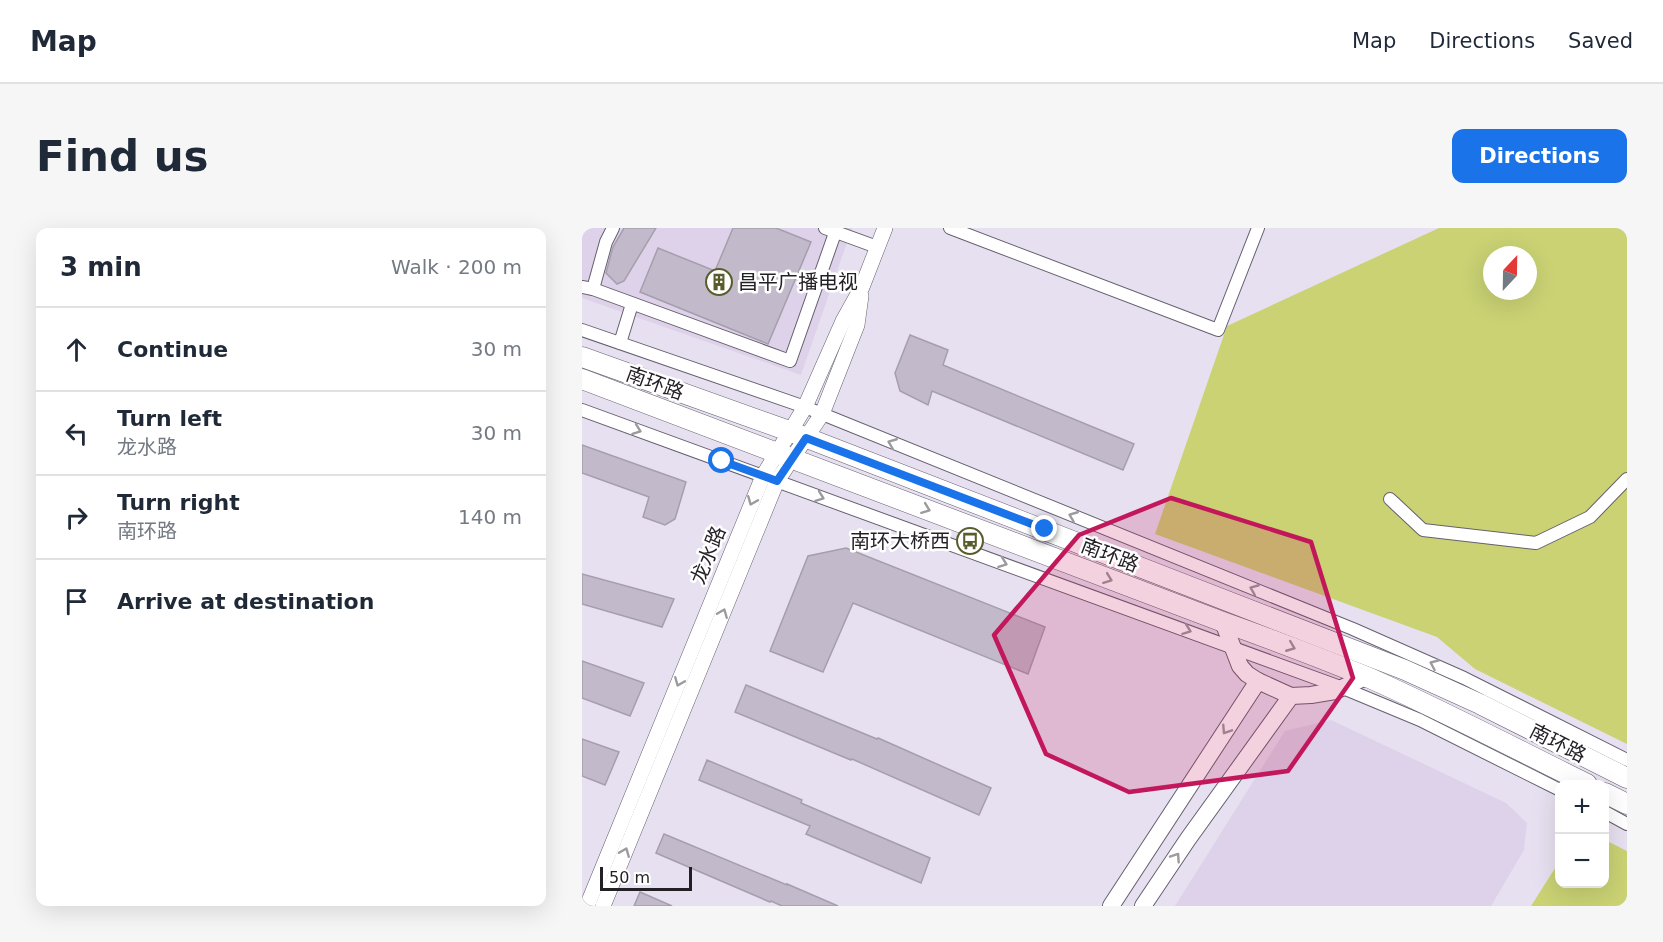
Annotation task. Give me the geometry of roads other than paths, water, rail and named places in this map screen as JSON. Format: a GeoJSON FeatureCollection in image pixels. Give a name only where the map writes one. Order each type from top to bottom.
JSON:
{"type":"FeatureCollection","features":[{"type":"Feature","properties":{"kind":"main road","name":"南环路"},"geometry":{"type":"LineString","coordinates":[[582,357],[798,435],[1405,670],[1483,696],[1627,778]]}},
{"type":"Feature","properties":{"kind":"main road","name":"南环路"},"geometry":{"type":"LineString","coordinates":[[582,379],[1269,638],[1366,677],[1465,733],[1577,780]]}},
{"type":"Feature","properties":{"kind":"main road"},"geometry":{"type":"LineString","coordinates":[[1223,622],[1240,666],[1247,674],[1291,696],[1335,691],[1366,677]]}},
{"type":"Feature","properties":{"kind":"main road"},"geometry":{"type":"LineString","coordinates":[[1111,906],[1258,681]]}},
{"type":"Feature","properties":{"kind":"main road"},"geometry":{"type":"LineString","coordinates":[[1143,906],[1188,838],[1291,696]]}},
{"type":"Feature","properties":{"kind":"main road"},"geometry":{"type":"LineString","coordinates":[[1609,795],[1627,804]]}},
{"type":"Feature","properties":{"kind":"street"},"geometry":{"type":"LineString","coordinates":[[613,228],[588,288],[790,361],[830,230],[877,247]]}},
{"type":"Feature","properties":{"kind":"street","name":"龙水路"},"geometry":{"type":"LineString","coordinates":[[587,906],[770,479],[798,435],[804,407],[843,321],[862,287],[885,228]]}},
{"type":"Feature","properties":{"kind":"street"},"geometry":{"type":"LineString","coordinates":[[950,228],[1218,330],[1258,228]]}},
{"type":"Feature","properties":{"kind":"street"},"geometry":{"type":"LineString","coordinates":[[798,435],[822,414],[857,325],[862,287]]}},
{"type":"Feature","properties":{"kind":"street"},"geometry":{"type":"LineString","coordinates":[[620,344],[633,304]]}},
{"type":"Feature","properties":{"kind":"street"},"geometry":{"type":"LineString","coordinates":[[582,330],[804,407],[1353,629],[1483,696],[1627,760]]}},
{"type":"Feature","properties":{"kind":"street"},"geometry":{"type":"LineString","coordinates":[[582,410],[1233,647],[1343,688],[1420,720],[1465,733],[1555,787]]}},
{"type":"Feature","properties":{"kind":"street","name":"龙水路"},"geometry":{"type":"LineString","coordinates":[[603,906],[770,479]]}},
{"type":"Feature","properties":{"kind":"street"},"geometry":{"type":"LineString","coordinates":[[1390,499],[1423,530],[1536,543],[1590,517],[1627,480]]}},
{"type":"Feature","properties":{"kind":"street"},"geometry":{"type":"LineString","coordinates":[[1609,814],[1627,824]]}},
{"type":"Feature","properties":{"kind":"place","name":"昌平广播电视"},"geometry":{"type":"Point","coordinates":[719,282]}},
{"type":"Feature","properties":{"kind":"place","name":"南环大桥西"},"geometry":{"type":"Point","coordinates":[970,541]}}]}
